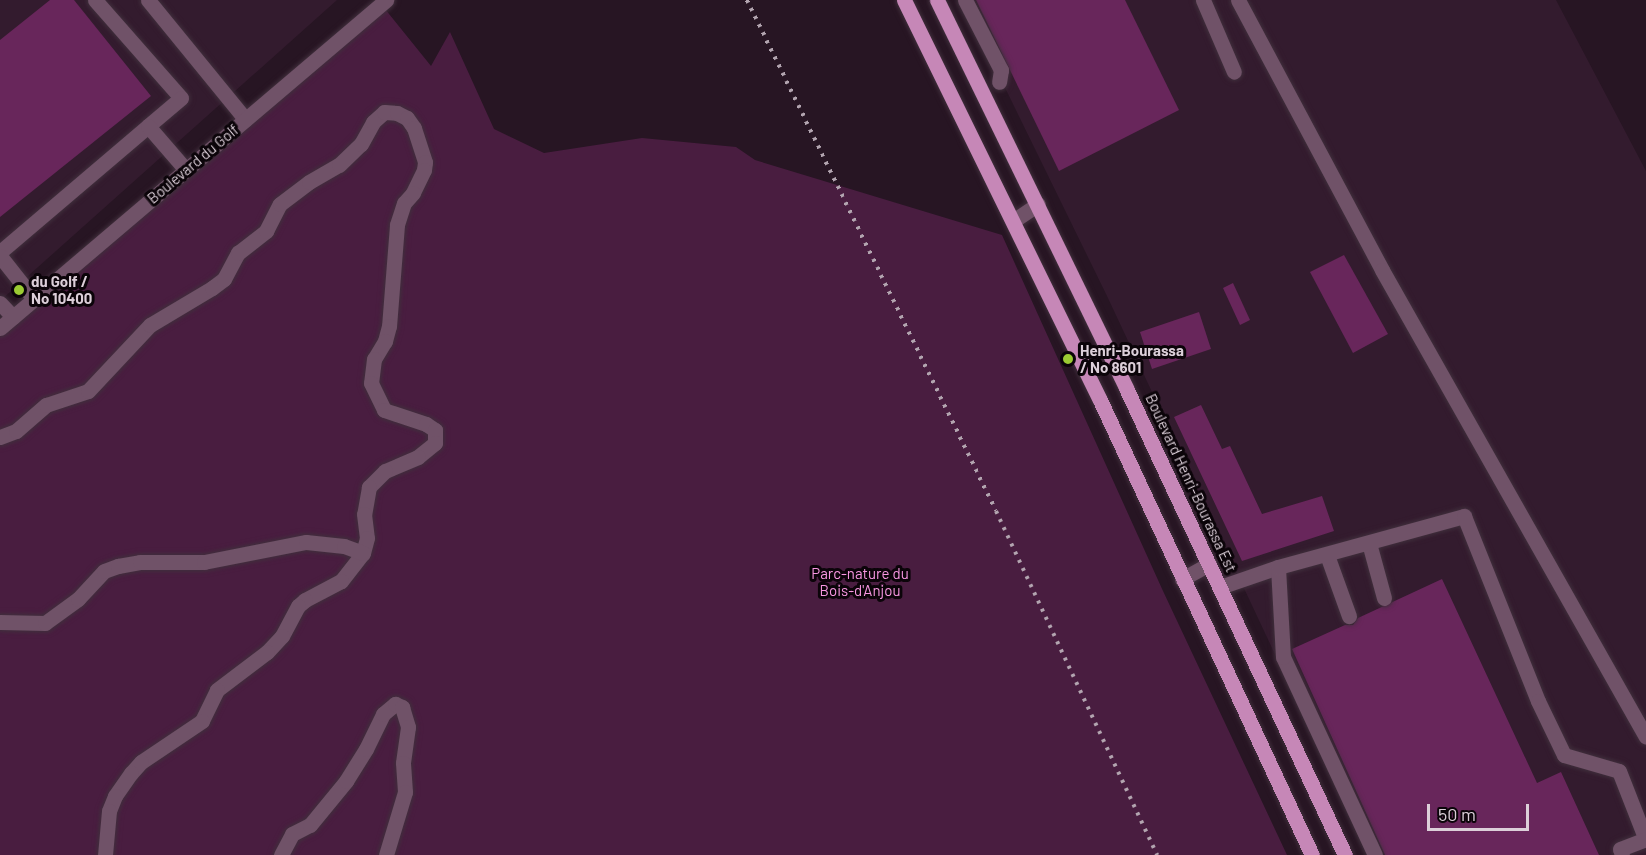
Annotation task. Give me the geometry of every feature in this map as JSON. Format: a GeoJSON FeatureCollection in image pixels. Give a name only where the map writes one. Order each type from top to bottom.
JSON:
{"type":"FeatureCollection","features":[{"type":"Feature","properties":{"kind":"main road"},"geometry":{"type":"LineString","coordinates":[[904,0],[1013,221],[1312,855]]}},
{"type":"Feature","properties":{"kind":"main road","name":"Boulevard Henri-Bourassa Est"},"geometry":{"type":"LineString","coordinates":[[937,0],[1038,204],[1345,855]]}},
{"type":"Feature","properties":{"kind":"street"},"geometry":{"type":"LineString","coordinates":[[34,299],[0,254],[181,98],[95,0]]}},
{"type":"Feature","properties":{"kind":"street"},"geometry":{"type":"LineString","coordinates":[[148,0],[245,119]]}},
{"type":"Feature","properties":{"kind":"street","name":"Boulevard du Golf"},"geometry":{"type":"LineString","coordinates":[[0,328],[386,0]]}},
{"type":"Feature","properties":{"kind":"street"},"geometry":{"type":"LineString","coordinates":[[965,0],[1001,70],[999,82]]}},
{"type":"Feature","properties":{"kind":"street"},"geometry":{"type":"LineString","coordinates":[[1203,0],[1234,72]]}},
{"type":"Feature","properties":{"kind":"street"},"geometry":{"type":"LineString","coordinates":[[1238,0],[1382,270],[1646,737]]}},
{"type":"Feature","properties":{"kind":"street"},"geometry":{"type":"LineString","coordinates":[[0,437],[16,431],[38,410],[52,401],[79,396],[88,391],[150,324],[224,279],[238,254],[267,231],[280,204],[309,182],[339,165],[361,144],[373,122],[384,112],[407,118],[414,128],[425,162],[420,182],[404,203],[397,225],[389,326],[385,341],[374,359],[371,383],[384,410],[426,424],[435,430],[435,437],[427,450],[385,471],[369,487],[364,514],[368,538],[363,553],[342,581],[298,606],[282,636],[257,662],[217,690],[202,720],[141,762],[130,773],[115,796],[109,811],[105,855]]}},
{"type":"Feature","properties":{"kind":"street"},"geometry":{"type":"LineString","coordinates":[[148,126],[186,170]]}},
{"type":"Feature","properties":{"kind":"street"},"geometry":{"type":"LineString","coordinates":[[1013,221],[1038,204]]}},
{"type":"Feature","properties":{"kind":"street"},"geometry":{"type":"LineString","coordinates":[[0,303],[13,317]]}},
{"type":"Feature","properties":{"kind":"street"},"geometry":{"type":"LineString","coordinates":[[1220,586],[1278,567],[1464,516],[1538,701],[1563,755],[1618,771],[1646,840],[1620,849],[1622,855]]}},
{"type":"Feature","properties":{"kind":"street"},"geometry":{"type":"LineString","coordinates":[[0,622],[45,623],[78,599],[104,571],[118,566],[140,562],[204,562],[306,542],[345,546],[363,553]]}},
{"type":"Feature","properties":{"kind":"street"},"geometry":{"type":"LineString","coordinates":[[1369,543],[1384,598]]}},
{"type":"Feature","properties":{"kind":"street"},"geometry":{"type":"LineString","coordinates":[[1327,555],[1349,616]]}},
{"type":"Feature","properties":{"kind":"street"},"geometry":{"type":"LineString","coordinates":[[1182,579],[1209,564]]}},
{"type":"Feature","properties":{"kind":"street"},"geometry":{"type":"LineString","coordinates":[[1278,567],[1283,657],[1369,853]]}},
{"type":"Feature","properties":{"kind":"street"},"geometry":{"type":"LineString","coordinates":[[281,855],[292,834],[310,825],[346,781],[366,749],[383,714],[395,704],[402,706],[408,727],[403,763],[405,792],[386,855]]}},
{"type":"Feature","properties":{"kind":"shaded area"},"geometry":{"type":"Polygon","coordinates":[[[0,0],[337,0],[0,301],[0,0]]]}},
{"type":"Feature","properties":{"kind":"shaded area"},"geometry":{"type":"Polygon","coordinates":[[[962,0],[1556,0],[1646,171],[1646,855],[1369,855],[1107,296],[962,0]]]}},
{"type":"Feature","properties":{"kind":"green space","name":"Parc-nature du Bois-d'Anjou"},"geometry":{"type":"Polygon","coordinates":[[[381,4],[431,66],[450,32],[494,129],[544,153],[642,138],[736,147],[755,160],[1002,235],[1163,591],[1287,855],[0,855],[0,329],[381,4]]]}},
{"type":"Feature","properties":{"kind":"building"},"geometry":{"type":"Polygon","coordinates":[[[50,0],[74,0],[151,96],[0,217],[0,40],[50,0]]]}},
{"type":"Feature","properties":{"kind":"building"},"geometry":{"type":"Polygon","coordinates":[[[976,0],[1125,0],[1179,110],[1059,171],[976,0]]]}},
{"type":"Feature","properties":{"kind":"building"},"geometry":{"type":"Polygon","coordinates":[[[1344,255],[1388,334],[1353,353],[1310,272],[1344,255]]]}},
{"type":"Feature","properties":{"kind":"building"},"geometry":{"type":"Polygon","coordinates":[[[1233,283],[1250,320],[1240,325],[1223,288],[1233,283]]]}},
{"type":"Feature","properties":{"kind":"building"},"geometry":{"type":"Polygon","coordinates":[[[1199,312],[1211,349],[1152,369],[1140,332],[1199,312]]]}},
{"type":"Feature","properties":{"kind":"building"},"geometry":{"type":"Polygon","coordinates":[[[1201,405],[1222,449],[1230,446],[1262,514],[1322,496],[1334,531],[1242,561],[1174,417],[1201,405]]]}},
{"type":"Feature","properties":{"kind":"building"},"geometry":{"type":"Polygon","coordinates":[[[1442,579],[1537,783],[1561,772],[1599,855],[1385,855],[1292,649],[1345,625],[1353,625],[1358,618],[1442,579]]]}},
{"type":"Feature","properties":{"kind":"railway"},"geometry":{"type":"LineString","coordinates":[[747,0],[996,511],[1157,855]]}},
{"type":"Feature","properties":{"kind":"place","name":"du Golf / No 10400"},"geometry":{"type":"Point","coordinates":[19,290]}},
{"type":"Feature","properties":{"kind":"place","name":"Henri-Bourassa / No 8601"},"geometry":{"type":"Point","coordinates":[1068,359]}}]}
